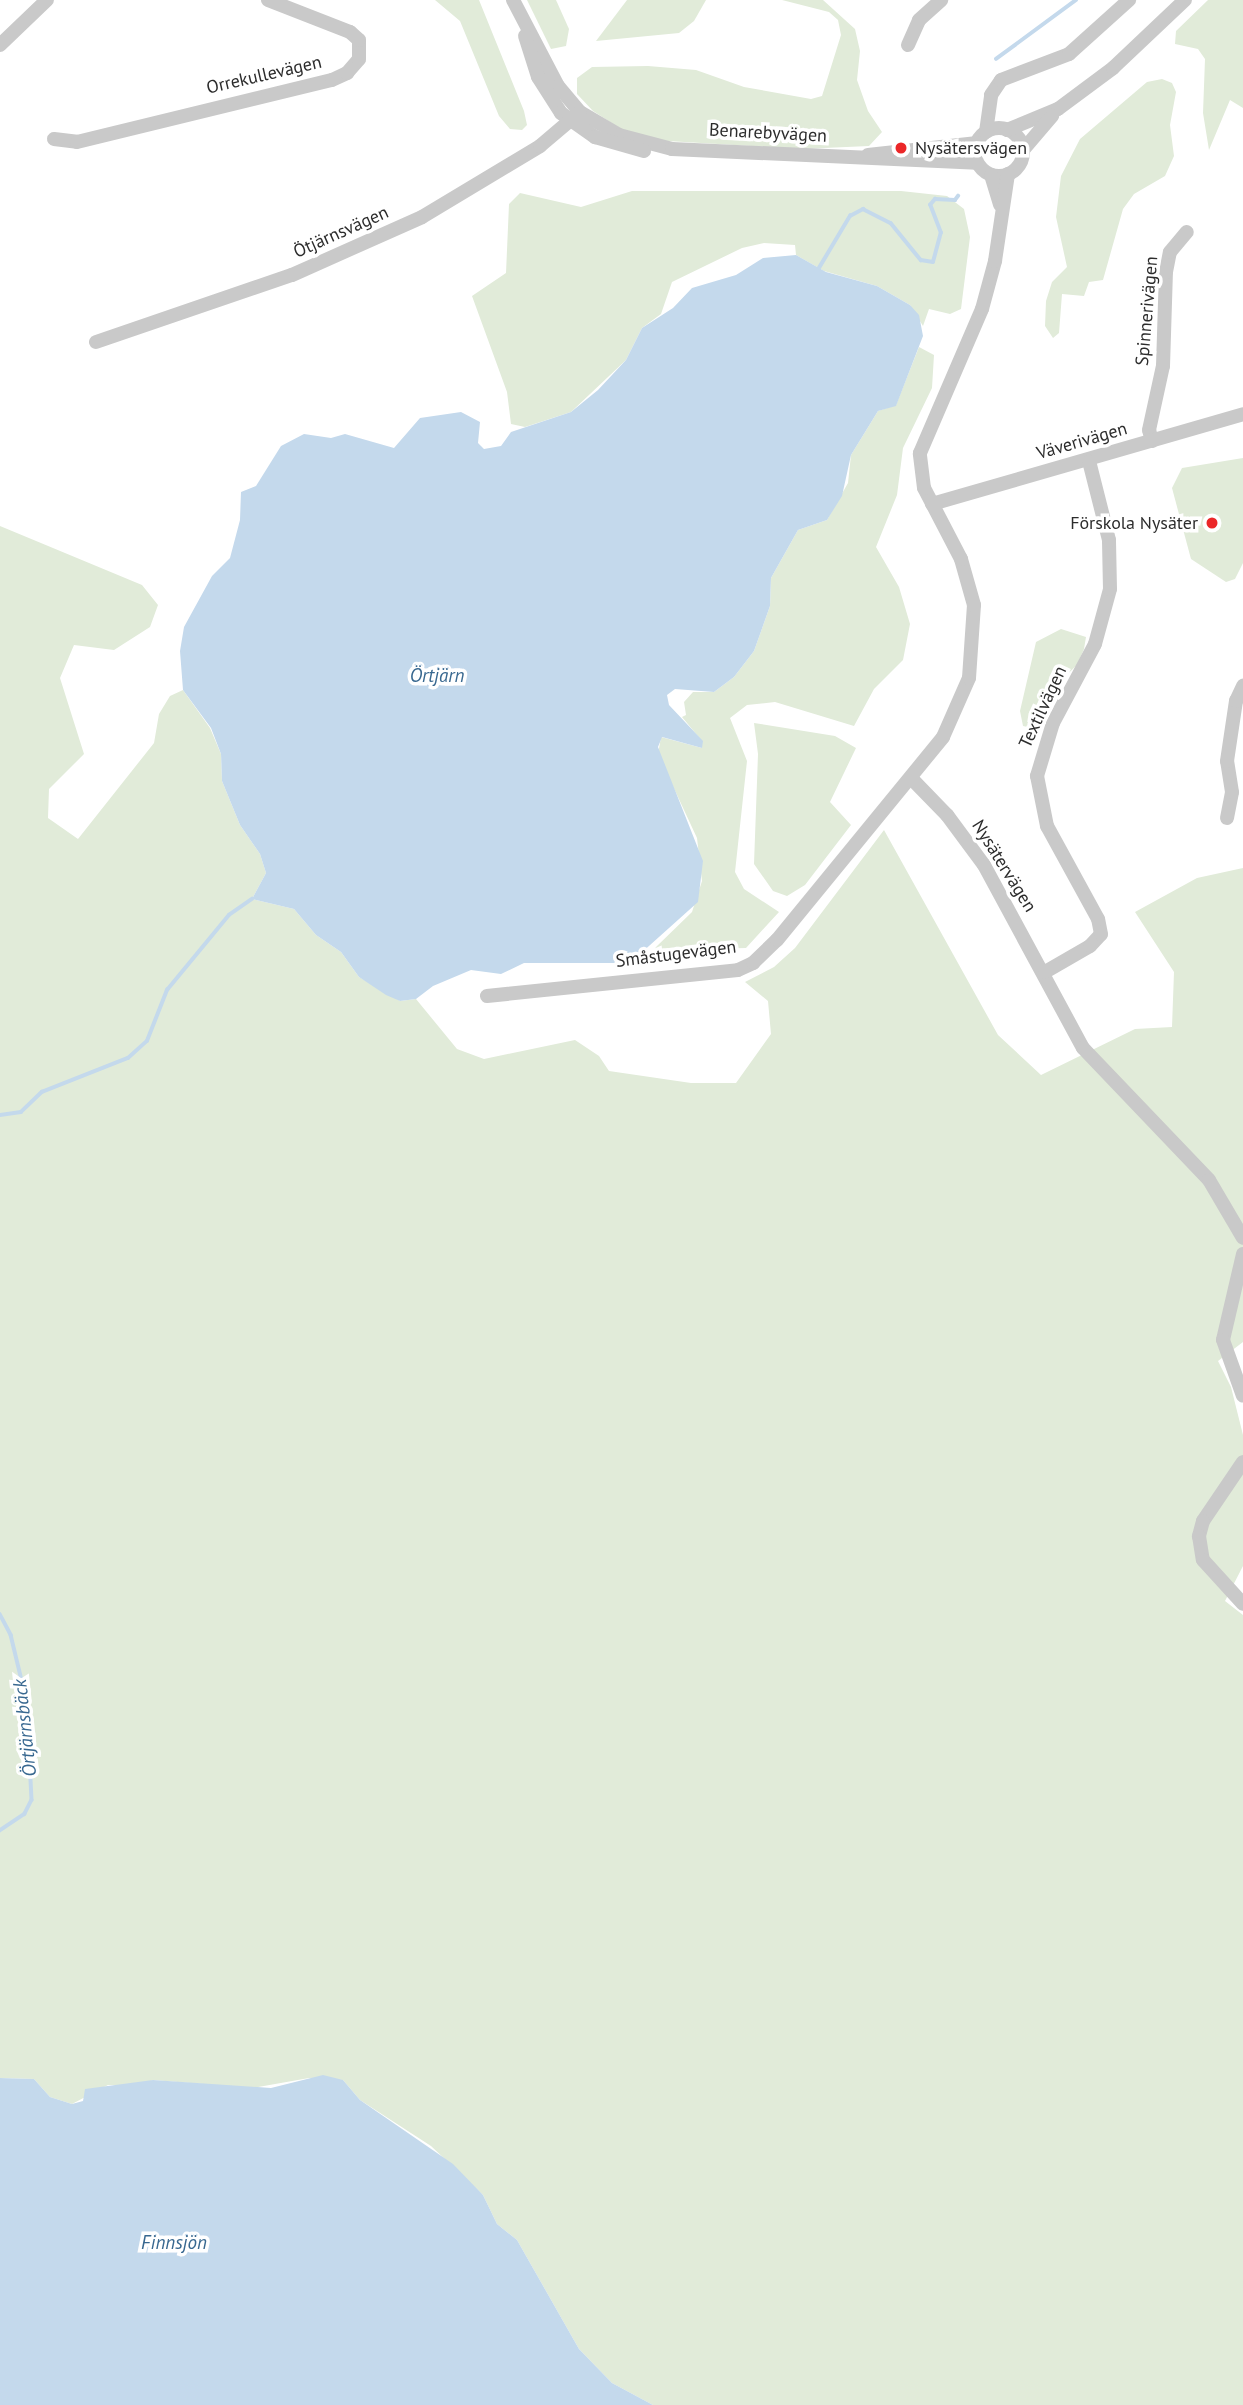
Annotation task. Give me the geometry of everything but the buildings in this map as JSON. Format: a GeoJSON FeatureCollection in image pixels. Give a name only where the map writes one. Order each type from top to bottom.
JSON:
{"type":"FeatureCollection","features":[{"type":"Feature","properties":{"kind":"street"},"geometry":{"type":"LineString","coordinates":[[0,46],[47,0]]}},
{"type":"Feature","properties":{"kind":"street","name":"Orrekullevägen"},"geometry":{"type":"LineString","coordinates":[[54,139],[77,142],[332,79],[347,73],[359,59],[359,40],[350,32],[268,0]]}},
{"type":"Feature","properties":{"kind":"street"},"geometry":{"type":"LineString","coordinates":[[908,45],[919,20],[941,0]]}},
{"type":"Feature","properties":{"kind":"street"},"geometry":{"type":"LineString","coordinates":[[1000,205],[991,175],[978,163],[991,104],[1001,79],[1069,54],[1129,0]]}},
{"type":"Feature","properties":{"kind":"street"},"geometry":{"type":"LineString","coordinates":[[991,175],[1008,174],[1019,165],[1023,150],[1058,110],[1113,68],[1185,0]]}},
{"type":"Feature","properties":{"kind":"street","name":"Benarebyvägen"},"geometry":{"type":"LineString","coordinates":[[514,1],[538,77],[575,117],[616,146],[978,163]]}},
{"type":"Feature","properties":{"kind":"street"},"geometry":{"type":"LineString","coordinates":[[991,104],[1006,130],[1018,138],[1023,150]]}},
{"type":"Feature","properties":{"kind":"street"},"geometry":{"type":"LineString","coordinates":[[982,138],[1058,110]]}},
{"type":"Feature","properties":{"kind":"street","name":"Ötjärnsvägen"},"geometry":{"type":"LineString","coordinates":[[96,342],[292,275],[422,217],[540,146],[575,117]]}},
{"type":"Feature","properties":{"kind":"street","name":"Benarebyvägen"},"geometry":{"type":"LineString","coordinates":[[862,157],[901,148],[982,138]]}},
{"type":"Feature","properties":{"kind":"street"},"geometry":{"type":"LineString","coordinates":[[911,778],[960,708],[974,654],[970,585],[920,475],[920,453],[982,309],[995,261],[1000,205],[1008,174]]}},
{"type":"Feature","properties":{"kind":"street","name":"Spinnerivägen"},"geometry":{"type":"LineString","coordinates":[[1152,441],[1149,430],[1163,366],[1166,272],[1170,252],[1187,232]]}},
{"type":"Feature","properties":{"kind":"street","name":"Väverivägen"},"geometry":{"type":"LineString","coordinates":[[932,504],[1089,461],[1243,414]]}},
{"type":"Feature","properties":{"kind":"street","name":"Textilvägen"},"geometry":{"type":"LineString","coordinates":[[1045,972],[1090,946],[1101,934],[1098,919],[1047,826],[1037,776],[1043,745],[1095,644],[1108,597],[1109,540],[1089,461]]}},
{"type":"Feature","properties":{"kind":"street"},"geometry":{"type":"LineString","coordinates":[[1227,818],[1232,792],[1227,761],[1236,701],[1243,686]]}},
{"type":"Feature","properties":{"kind":"street","name":"Nysätervägen"},"geometry":{"type":"LineString","coordinates":[[911,778],[967,839],[1045,972],[1083,1048],[1192,1160],[1243,1238]]}},
{"type":"Feature","properties":{"kind":"street","name":"Småstugevägen"},"geometry":{"type":"LineString","coordinates":[[487,996],[738,970],[753,962],[777,940],[911,778]]}},
{"type":"Feature","properties":{"kind":"street"},"geometry":{"type":"LineString","coordinates":[[1243,1254],[1223,1340],[1243,1396]]}},
{"type":"Feature","properties":{"kind":"street"},"geometry":{"type":"LineString","coordinates":[[1243,1462],[1203,1521],[1199,1535],[1203,1560],[1243,1604]]}},
{"type":"Feature","properties":{"kind":"green space"},"geometry":{"type":"Polygon","coordinates":[[[435,0],[479,0],[524,111],[527,125],[522,130],[510,129],[499,116],[460,21],[435,0]]]}},
{"type":"Feature","properties":{"kind":"green space"},"geometry":{"type":"Polygon","coordinates":[[[527,0],[556,0],[569,29],[566,46],[551,49],[527,0]]]}},
{"type":"Feature","properties":{"kind":"green space"},"geometry":{"type":"Polygon","coordinates":[[[627,0],[706,0],[694,21],[679,33],[596,41],[627,0]]]}},
{"type":"Feature","properties":{"kind":"green space"},"geometry":{"type":"Polygon","coordinates":[[[782,0],[823,0],[855,29],[860,51],[857,80],[868,111],[882,132],[869,146],[801,149],[651,140],[629,134],[593,111],[577,94],[577,78],[592,67],[648,66],[696,70],[744,87],[811,99],[822,96],[841,35],[838,20],[829,12],[782,0]]]}},
{"type":"Feature","properties":{"kind":"green space"},"geometry":{"type":"Polygon","coordinates":[[[1208,0],[1243,0],[1243,108],[1230,100],[1209,150],[1203,113],[1205,59],[1198,49],[1175,44],[1176,31],[1208,0]]]}},
{"type":"Feature","properties":{"kind":"green space"},"geometry":{"type":"Polygon","coordinates":[[[1162,79],[1172,83],[1176,92],[1170,125],[1174,156],[1165,176],[1134,194],[1123,209],[1103,280],[1089,282],[1084,296],[1062,294],[1059,333],[1053,338],[1045,326],[1046,301],[1052,282],[1067,267],[1056,217],[1061,176],[1080,139],[1147,82],[1162,79]]]}},
{"type":"Feature","properties":{"kind":"green space"},"geometry":{"type":"Polygon","coordinates":[[[632,191],[901,191],[947,196],[964,209],[970,237],[961,309],[950,314],[929,309],[923,326],[910,305],[877,286],[824,271],[796,255],[795,245],[764,243],[742,248],[672,282],[661,314],[642,328],[626,360],[571,412],[525,427],[511,424],[507,392],[472,296],[506,273],[509,204],[520,193],[581,207],[632,191]]]}},
{"type":"Feature","properties":{"kind":"green space"},"geometry":{"type":"Polygon","coordinates":[[[919,347],[934,355],[932,388],[903,448],[897,495],[876,547],[899,587],[910,624],[903,660],[874,689],[854,726],[775,702],[747,705],[730,718],[747,761],[735,872],[744,889],[779,912],[746,948],[709,949],[646,964],[656,947],[692,912],[702,881],[697,838],[658,754],[661,737],[702,748],[702,741],[682,717],[686,715],[684,702],[693,692],[714,692],[734,677],[754,651],[770,606],[771,578],[798,530],[827,520],[848,483],[851,455],[878,411],[896,405],[919,347]]]}},
{"type":"Feature","properties":{"kind":"green space","name":"Förskola Nysäter"},"geometry":{"type":"Polygon","coordinates":[[[1243,458],[1243,563],[1235,579],[1226,582],[1191,559],[1172,488],[1182,468],[1243,458]]]}},
{"type":"Feature","properties":{"kind":"green space"},"geometry":{"type":"Polygon","coordinates":[[[0,526],[142,585],[158,605],[150,627],[114,650],[74,645],[60,678],[84,754],[49,789],[48,818],[78,839],[154,743],[159,714],[170,696],[183,690],[210,728],[221,754],[222,781],[240,825],[260,854],[266,873],[252,899],[294,909],[316,935],[341,952],[359,977],[400,1001],[416,999],[457,1049],[484,1059],[575,1040],[599,1056],[609,1071],[691,1083],[736,1083],[771,1034],[768,1001],[745,982],[774,967],[795,948],[884,830],[998,1035],[1041,1075],[1135,1029],[1172,1027],[1174,972],[1135,912],[1197,878],[1243,868],[1243,1342],[1218,1361],[1231,1387],[1243,1435],[1243,1566],[1225,1601],[1243,1615],[1243,2405],[653,2405],[612,2383],[579,2349],[517,2240],[497,2224],[483,2195],[431,2146],[360,2100],[343,2080],[309,2078],[253,2088],[153,2080],[140,2085],[108,2085],[72,2104],[50,2097],[34,2079],[0,2078],[0,526]]]}},
{"type":"Feature","properties":{"kind":"green space"},"geometry":{"type":"Polygon","coordinates":[[[1061,629],[1086,637],[1084,649],[1077,665],[1051,690],[1032,728],[1023,726],[1020,711],[1036,642],[1061,629]]]}},
{"type":"Feature","properties":{"kind":"green space"},"geometry":{"type":"Polygon","coordinates":[[[754,723],[835,736],[856,748],[830,802],[851,825],[805,885],[787,896],[773,891],[754,864],[758,754],[754,723]]]}},
{"type":"Feature","properties":{"kind":"water","name":"Örtjärn"},"geometry":{"type":"Polygon","coordinates":[[[796,255],[826,272],[877,286],[910,305],[919,315],[923,336],[896,406],[878,411],[851,455],[842,496],[827,520],[798,530],[771,578],[770,606],[754,651],[734,677],[714,692],[675,689],[667,695],[669,705],[703,741],[702,748],[662,737],[658,747],[703,861],[698,902],[630,963],[524,963],[501,974],[471,970],[433,986],[416,999],[400,1001],[386,995],[359,977],[341,952],[316,935],[294,909],[252,899],[266,873],[260,854],[240,825],[222,781],[221,754],[211,728],[183,690],[180,651],[184,627],[212,576],[230,558],[240,520],[241,492],[256,486],[281,446],[304,434],[331,438],[345,434],[394,448],[420,418],[461,412],[480,422],[478,443],[484,449],[501,446],[511,432],[571,412],[598,390],[626,360],[642,328],[673,308],[692,288],[736,275],[763,258],[796,255]]]}},
{"type":"Feature","properties":{"kind":"water","name":"Finnsjön"},"geometry":{"type":"Polygon","coordinates":[[[323,2075],[343,2080],[360,2100],[453,2164],[483,2195],[497,2224],[517,2240],[579,2349],[612,2383],[653,2405],[0,2405],[0,2078],[34,2079],[50,2097],[72,2104],[83,2101],[85,2089],[153,2080],[271,2088],[323,2075]]]}},
{"type":"Feature","properties":{"kind":"waterway"},"geometry":{"type":"LineString","coordinates":[[996,59],[1076,0]]}},
{"type":"Feature","properties":{"kind":"waterway"},"geometry":{"type":"LineString","coordinates":[[819,268],[850,216],[863,209],[891,223],[921,260],[933,262],[941,233],[930,205],[935,199],[955,200],[958,196]]}},
{"type":"Feature","properties":{"kind":"waterway","name":"Örtjärnsbäck"},"geometry":{"type":"LineString","coordinates":[[0,1115],[21,1112],[42,1092],[128,1058],[147,1041],[167,990],[229,915],[252,899]]}},
{"type":"Feature","properties":{"kind":"waterway","name":"Örtjärnsbäck"},"geometry":{"type":"LineString","coordinates":[[0,1614],[11,1635],[27,1701],[32,1800],[25,1814],[0,1831]]}},
{"type":"Feature","properties":{"kind":"place","name":"Nysätersvägen"},"geometry":{"type":"Point","coordinates":[901,148]}},
{"type":"Feature","properties":{"kind":"place","name":"Förskola Nysäter"},"geometry":{"type":"Point","coordinates":[1212,523]}}]}
